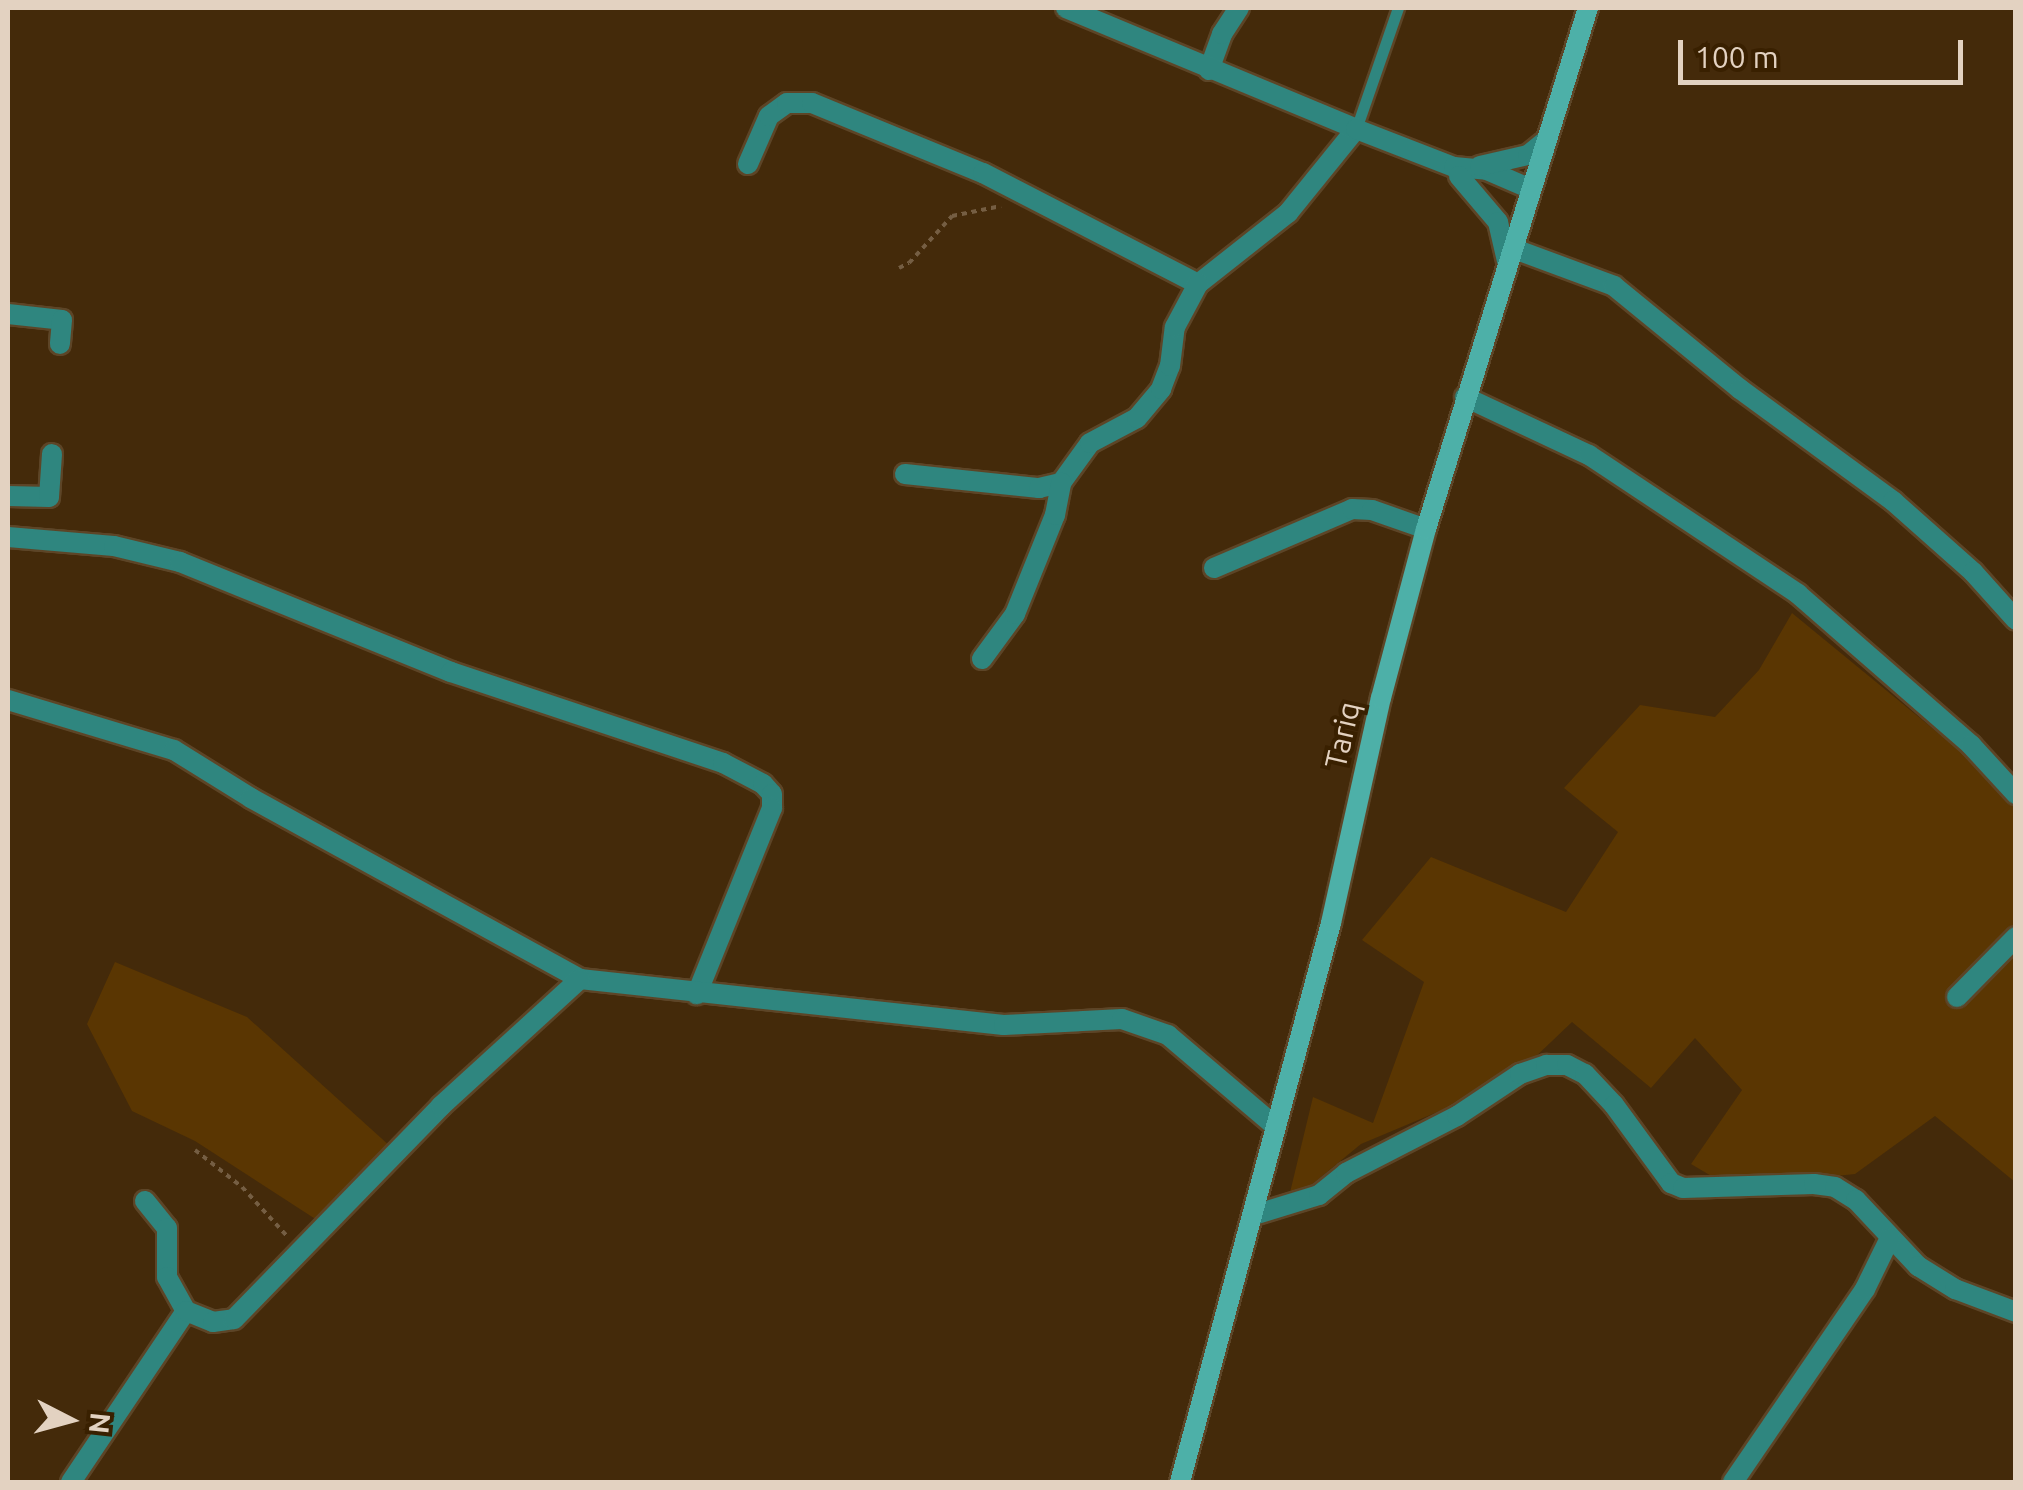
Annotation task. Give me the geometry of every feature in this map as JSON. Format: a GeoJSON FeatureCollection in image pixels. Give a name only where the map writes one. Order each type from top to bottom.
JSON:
{"type":"FeatureCollection","features":[{"type":"Feature","properties":{"kind":"main road","name":"Tariq"},"geometry":{"type":"LineString","coordinates":[[1180,1482],[1331,923],[1381,698],[1426,530],[1464,397],[1588,8]]}},
{"type":"Feature","properties":{"kind":"street"},"geometry":{"type":"LineString","coordinates":[[1066,8],[1460,171],[1506,176],[1531,188]]}},
{"type":"Feature","properties":{"kind":"street"},"geometry":{"type":"LineString","coordinates":[[1209,70],[1222,34],[1239,8]]}},
{"type":"Feature","properties":{"kind":"street"},"geometry":{"type":"LineString","coordinates":[[748,164],[768,116],[787,103],[812,103],[1030,196],[1198,284]]}},
{"type":"Feature","properties":{"kind":"street"},"geometry":{"type":"LineString","coordinates":[[982,660],[1015,614],[1049,531],[1061,483],[1090,443],[1137,418],[1161,389],[1170,366],[1175,327],[1198,284],[1288,213],[1356,130]]}},
{"type":"Feature","properties":{"kind":"street"},"geometry":{"type":"LineString","coordinates":[[1460,171],[1528,154],[1543,143]]}},
{"type":"Feature","properties":{"kind":"street"},"geometry":{"type":"LineString","coordinates":[[1460,171],[1522,218]]}},
{"type":"Feature","properties":{"kind":"street"},"geometry":{"type":"LineString","coordinates":[[1460,171],[1498,222],[1509,254],[1614,286],[1740,389],[1893,501],[1973,572],[2016,620]]}},
{"type":"Feature","properties":{"kind":"street"},"geometry":{"type":"LineString","coordinates":[[8,314],[62,320],[60,344]]}},
{"type":"Feature","properties":{"kind":"street"},"geometry":{"type":"LineString","coordinates":[[1464,397],[1590,454],[1783,583],[1889,670],[1971,745],[2016,794]]}},
{"type":"Feature","properties":{"kind":"street"},"geometry":{"type":"LineString","coordinates":[[8,496],[49,497],[52,454]]}},
{"type":"Feature","properties":{"kind":"street"},"geometry":{"type":"LineString","coordinates":[[904,474],[1039,488],[1061,483]]}},
{"type":"Feature","properties":{"kind":"street"},"geometry":{"type":"LineString","coordinates":[[1214,568],[1352,509],[1372,510],[1426,530]]}},
{"type":"Feature","properties":{"kind":"street"},"geometry":{"type":"LineString","coordinates":[[8,537],[114,546],[180,562],[450,672],[723,763],[763,784],[772,794],[772,808],[697,994]]}},
{"type":"Feature","properties":{"kind":"street"},"geometry":{"type":"LineString","coordinates":[[8,700],[174,750],[251,798],[580,980],[1004,1024],[1122,1019],[1168,1035],[1276,1126]]}},
{"type":"Feature","properties":{"kind":"street"},"geometry":{"type":"LineString","coordinates":[[1956,997],[2016,938]]}},
{"type":"Feature","properties":{"kind":"street"},"geometry":{"type":"LineString","coordinates":[[145,1201],[166,1228],[168,1276],[186,1312],[213,1322],[234,1319],[442,1106],[580,980]]}},
{"type":"Feature","properties":{"kind":"street"},"geometry":{"type":"LineString","coordinates":[[1254,1215],[1304,1202],[1404,1139],[1472,1107],[1520,1074],[1556,1065],[1585,1074],[1614,1105],[1672,1182],[1683,1188],[1814,1184],[1835,1187],[1856,1200],[1918,1266],[1954,1288],[2016,1312]]}},
{"type":"Feature","properties":{"kind":"street"},"geometry":{"type":"LineString","coordinates":[[1733,1482],[1865,1290],[1890,1238]]}},
{"type":"Feature","properties":{"kind":"street"},"geometry":{"type":"LineString","coordinates":[[72,1482],[186,1312]]}},
{"type":"Feature","properties":{"kind":"lane"},"geometry":{"type":"LineString","coordinates":[[1356,130],[1398,8]]}},
{"type":"Feature","properties":{"kind":"path"},"geometry":{"type":"LineString","coordinates":[[899,268],[909,263],[952,216],[989,211],[1030,196]]}},
{"type":"Feature","properties":{"kind":"path"},"geometry":{"type":"LineString","coordinates":[[195,1150],[278,1222],[300,1255]]}},
{"type":"Feature","properties":{"kind":"shaded area"},"geometry":{"type":"Polygon","coordinates":[[[1792,613],[2015,796],[2015,1182],[1935,1116],[1855,1174],[1730,1187],[1691,1164],[1742,1090],[1695,1038],[1651,1088],[1572,1022],[1509,1082],[1361,1144],[1287,1205],[1313,1097],[1373,1123],[1424,982],[1362,940],[1431,857],[1566,912],[1618,832],[1564,788],[1640,705],[1715,717],[1759,670],[1792,613]]]}},
{"type":"Feature","properties":{"kind":"shaded area"},"geometry":{"type":"Polygon","coordinates":[[[115,962],[247,1017],[391,1147],[320,1222],[195,1141],[132,1111],[87,1024],[115,962]]]}}]}
